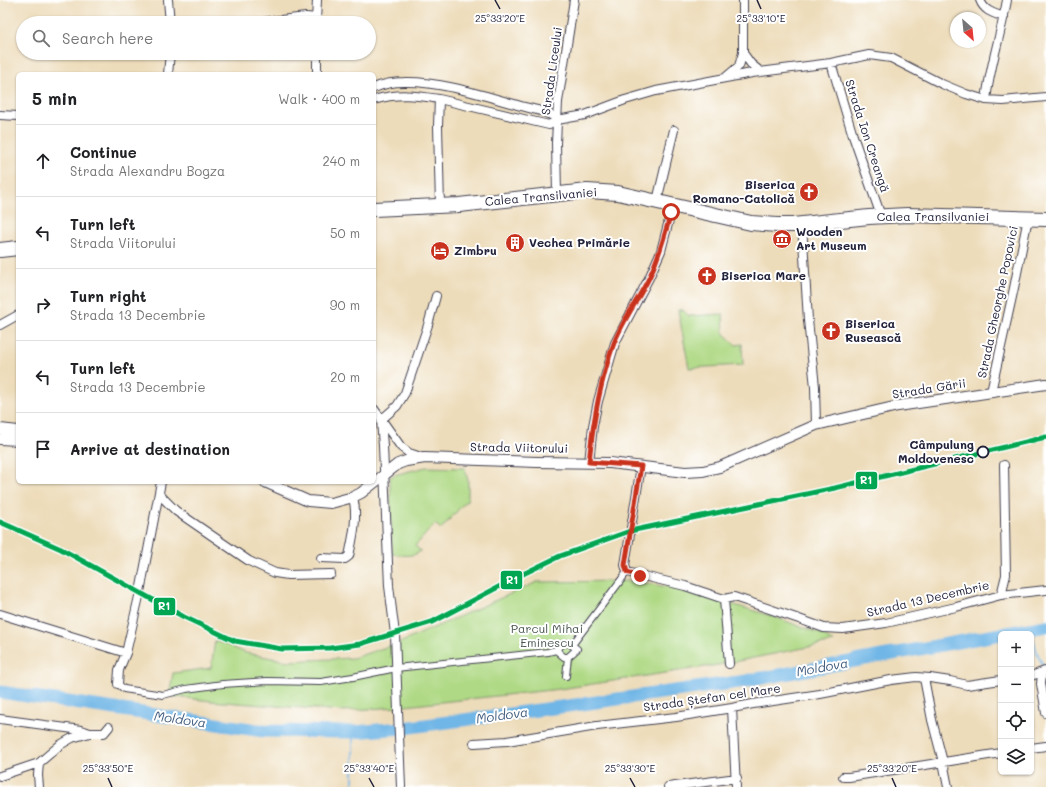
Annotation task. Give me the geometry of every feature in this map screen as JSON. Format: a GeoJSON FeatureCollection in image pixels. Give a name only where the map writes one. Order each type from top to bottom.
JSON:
{"type":"FeatureCollection","features":[{"type":"Feature","properties":{"kind":"highway","name":"Calea Transilvaniei"},"geometry":{"type":"LineString","coordinates":[[376,209],[440,206],[587,191],[607,192],[657,201],[751,223],[777,225],[907,215],[1046,218]]}},
{"type":"Feature","properties":{"kind":"highway"},"geometry":{"type":"LineString","coordinates":[[0,250],[16,248]]}},
{"type":"Feature","properties":{"kind":"street"},"geometry":{"type":"LineString","coordinates":[[168,0],[169,16]]}},
{"type":"Feature","properties":{"kind":"street"},"geometry":{"type":"LineString","coordinates":[[316,16],[317,0]]}},
{"type":"Feature","properties":{"kind":"street","name":"Strada Liceului"},"geometry":{"type":"LineString","coordinates":[[557,194],[556,143],[558,102],[574,0]]}},
{"type":"Feature","properties":{"kind":"street"},"geometry":{"type":"LineString","coordinates":[[723,78],[730,75],[739,66],[743,53],[743,0]]}},
{"type":"Feature","properties":{"kind":"street"},"geometry":{"type":"LineString","coordinates":[[980,0],[982,6],[988,11],[1004,17]]}},
{"type":"Feature","properties":{"kind":"street"},"geometry":{"type":"LineString","coordinates":[[986,100],[996,46],[1007,0]]}},
{"type":"Feature","properties":{"kind":"street"},"geometry":{"type":"LineString","coordinates":[[743,53],[751,64],[762,72]]}},
{"type":"Feature","properties":{"kind":"street"},"geometry":{"type":"LineString","coordinates":[[376,100],[396,95],[420,96],[439,99],[544,125],[553,124],[558,120],[585,116],[625,100],[656,91],[723,78],[831,63],[869,55],[891,58],[942,84],[986,100],[1003,101],[1046,97]]}},
{"type":"Feature","properties":{"kind":"street"},"geometry":{"type":"LineString","coordinates":[[168,72],[169,60]]}},
{"type":"Feature","properties":{"kind":"street"},"geometry":{"type":"LineString","coordinates":[[317,60],[317,72]]}},
{"type":"Feature","properties":{"kind":"street","name":"Strada Ion Creangă"},"geometry":{"type":"LineString","coordinates":[[831,63],[853,136],[881,216]]}},
{"type":"Feature","properties":{"kind":"street"},"geometry":{"type":"LineString","coordinates":[[376,87],[391,83],[404,82],[431,84],[463,90],[549,114],[558,120]]}},
{"type":"Feature","properties":{"kind":"street"},"geometry":{"type":"LineString","coordinates":[[439,99],[438,126],[440,206]]}},
{"type":"Feature","properties":{"kind":"street"},"geometry":{"type":"LineString","coordinates":[[0,115],[16,116]]}},
{"type":"Feature","properties":{"kind":"street"},"geometry":{"type":"LineString","coordinates":[[657,201],[674,130]]}},
{"type":"Feature","properties":{"kind":"street"},"geometry":{"type":"LineString","coordinates":[[589,462],[593,426],[598,401],[615,342],[649,278],[661,251],[673,205]]}},
{"type":"Feature","properties":{"kind":"street","name":"Strada Gheorghe Popovici"},"geometry":{"type":"LineString","coordinates":[[991,392],[1028,218]]}},
{"type":"Feature","properties":{"kind":"street"},"geometry":{"type":"LineString","coordinates":[[802,224],[808,320],[815,387],[816,425]]}},
{"type":"Feature","properties":{"kind":"street"},"geometry":{"type":"LineString","coordinates":[[381,420],[397,406],[405,393],[428,325],[436,296]]}},
{"type":"Feature","properties":{"kind":"street"},"geometry":{"type":"LineString","coordinates":[[0,326],[16,315]]}},
{"type":"Feature","properties":{"kind":"street","name":"Strada Gării"},"geometry":{"type":"LineString","coordinates":[[816,425],[898,406],[1046,384]]}},
{"type":"Feature","properties":{"kind":"street"},"geometry":{"type":"LineString","coordinates":[[376,412],[401,447],[409,453],[425,458]]}},
{"type":"Feature","properties":{"kind":"street"},"geometry":{"type":"LineString","coordinates":[[381,420],[389,586],[395,634],[401,787]]}},
{"type":"Feature","properties":{"kind":"street","name":"Strada Viitorului"},"geometry":{"type":"LineString","coordinates":[[376,482],[398,464],[425,458],[529,462],[589,462],[641,466],[685,472],[703,471],[720,467],[816,425]]}},
{"type":"Feature","properties":{"kind":"street"},"geometry":{"type":"LineString","coordinates":[[0,429],[16,431]]}},
{"type":"Feature","properties":{"kind":"street"},"geometry":{"type":"LineString","coordinates":[[0,439],[16,440]]}},
{"type":"Feature","properties":{"kind":"street"},"geometry":{"type":"LineString","coordinates":[[1001,595],[1006,575],[1004,465]]}},
{"type":"Feature","properties":{"kind":"street"},"geometry":{"type":"LineString","coordinates":[[572,645],[627,572],[625,565],[641,466]]}},
{"type":"Feature","properties":{"kind":"street"},"geometry":{"type":"LineString","coordinates":[[161,484],[140,592],[126,653],[119,670],[118,684],[124,689],[163,695],[186,689],[223,684],[267,681],[321,682],[353,678],[396,668],[556,650],[564,643],[569,643],[577,650],[568,657],[566,676]]}},
{"type":"Feature","properties":{"kind":"street","name":"Strada Viitorului"},"geometry":{"type":"LineString","coordinates":[[270,484],[308,501],[331,503],[353,497],[373,484]]}},
{"type":"Feature","properties":{"kind":"street"},"geometry":{"type":"LineString","coordinates":[[159,494],[180,514],[249,561],[275,572],[288,575],[331,574]]}},
{"type":"Feature","properties":{"kind":"street"},"geometry":{"type":"LineString","coordinates":[[321,558],[345,559],[349,556],[355,523],[355,504],[353,497]]}},
{"type":"Feature","properties":{"kind":"street","name":"Strada 13 Decembrie"},"geometry":{"type":"LineString","coordinates":[[627,572],[685,586],[724,599],[734,597],[824,628],[843,629],[886,623],[1001,595],[1046,590]]}},
{"type":"Feature","properties":{"kind":"street"},"geometry":{"type":"LineString","coordinates":[[724,599],[729,664]]}},
{"type":"Feature","properties":{"kind":"street"},"geometry":{"type":"LineString","coordinates":[[0,614],[126,653]]}},
{"type":"Feature","properties":{"kind":"street"},"geometry":{"type":"LineString","coordinates":[[556,650],[564,657],[568,657]]}},
{"type":"Feature","properties":{"kind":"street"},"geometry":{"type":"LineString","coordinates":[[1034,675],[1044,672]]}},
{"type":"Feature","properties":{"kind":"street"},"geometry":{"type":"LineString","coordinates":[[1044,672],[1041,684],[1046,713]]}},
{"type":"Feature","properties":{"kind":"street","name":"Strada Ștefan cel Mare"},"geometry":{"type":"LineString","coordinates":[[474,743],[507,741],[597,726],[676,717],[916,677],[950,681],[967,685],[998,680]]}},
{"type":"Feature","properties":{"kind":"street"},"geometry":{"type":"LineString","coordinates":[[924,678],[932,720],[948,787]]}},
{"type":"Feature","properties":{"kind":"street"},"geometry":{"type":"LineString","coordinates":[[732,708],[737,778],[736,787]]}},
{"type":"Feature","properties":{"kind":"street"},"geometry":{"type":"LineString","coordinates":[[0,719],[81,730],[90,733]]}},
{"type":"Feature","properties":{"kind":"street"},"geometry":{"type":"LineString","coordinates":[[0,776],[39,763],[60,745],[72,738],[90,733],[104,733],[110,727]]}},
{"type":"Feature","properties":{"kind":"street"},"geometry":{"type":"LineString","coordinates":[[1034,748],[1046,746]]}},
{"type":"Feature","properties":{"kind":"street"},"geometry":{"type":"LineString","coordinates":[[843,777],[998,753]]}},
{"type":"Feature","properties":{"kind":"street"},"geometry":{"type":"LineString","coordinates":[[39,763],[39,787]]}},
{"type":"Feature","properties":{"kind":"street"},"geometry":{"type":"LineString","coordinates":[[668,787],[737,778]]}},
{"type":"Feature","properties":{"kind":"green space"},"geometry":{"type":"Polygon","coordinates":[[[678,310],[683,310],[689,316],[723,314],[724,334],[736,345],[742,344],[743,365],[689,368],[678,310]]]}},
{"type":"Feature","properties":{"kind":"green space"},"geometry":{"type":"Polygon","coordinates":[[[426,467],[465,468],[468,481],[468,499],[441,529],[435,524],[415,546],[421,551],[414,555],[392,554],[390,477],[426,467]]]}},
{"type":"Feature","properties":{"kind":"green space","name":"Parcul Mihai Eminescu"},"geometry":{"type":"Polygon","coordinates":[[[631,581],[681,589],[775,617],[821,634],[834,642],[718,665],[560,689],[396,707],[342,711],[211,701],[169,696],[173,673],[211,668],[215,640],[246,653],[288,661],[353,658],[404,641],[537,582],[631,581]]]}},
{"type":"Feature","properties":{"kind":"waterway","name":"Moldova"},"geometry":{"type":"LineString","coordinates":[[1018,631],[1046,626]]}},
{"type":"Feature","properties":{"kind":"waterway"},"geometry":{"type":"LineString","coordinates":[[1030,629],[1038,655],[1045,670]]}},
{"type":"Feature","properties":{"kind":"waterway","name":"Moldova"},"geometry":{"type":"LineString","coordinates":[[0,692],[264,731],[353,732],[403,728],[746,681],[998,635]]}},
{"type":"Feature","properties":{"kind":"waterway"},"geometry":{"type":"LineString","coordinates":[[353,732],[353,787]]}},
{"type":"Feature","properties":{"kind":"transit line","name":"R1"},"geometry":{"type":"LineString","coordinates":[[0,522],[61,549],[184,617],[235,641],[282,649],[330,648],[360,644],[432,622],[560,556],[630,531],[835,488],[1046,437]]}},
{"type":"Feature","properties":{"kind":"place","name":"Biserica Romano-Catolică"},"geometry":{"type":"Point","coordinates":[809,192]}},
{"type":"Feature","properties":{"kind":"place","name":"Wooden Art Museum"},"geometry":{"type":"Point","coordinates":[782,239]}},
{"type":"Feature","properties":{"kind":"place","name":"Vechea Primărie"},"geometry":{"type":"Point","coordinates":[515,243]}},
{"type":"Feature","properties":{"kind":"place","name":"Zimbru"},"geometry":{"type":"Point","coordinates":[440,251]}},
{"type":"Feature","properties":{"kind":"place","name":"Biserica Mare"},"geometry":{"type":"Point","coordinates":[707,276]}},
{"type":"Feature","properties":{"kind":"place","name":"Biserica Rusească"},"geometry":{"type":"Point","coordinates":[831,331]}},
{"type":"Feature","properties":{"kind":"place","name":"Câmpulung Moldovenesc"},"geometry":{"type":"Point","coordinates":[983,452]}},
{"type":"Feature","properties":{"kind":"route"},"geometry":{"type":"LineString","coordinates":[[640,576],[627,572],[625,565],[641,466],[589,462],[593,426],[598,401],[615,342],[649,278],[661,251],[671,212]]}}]}
